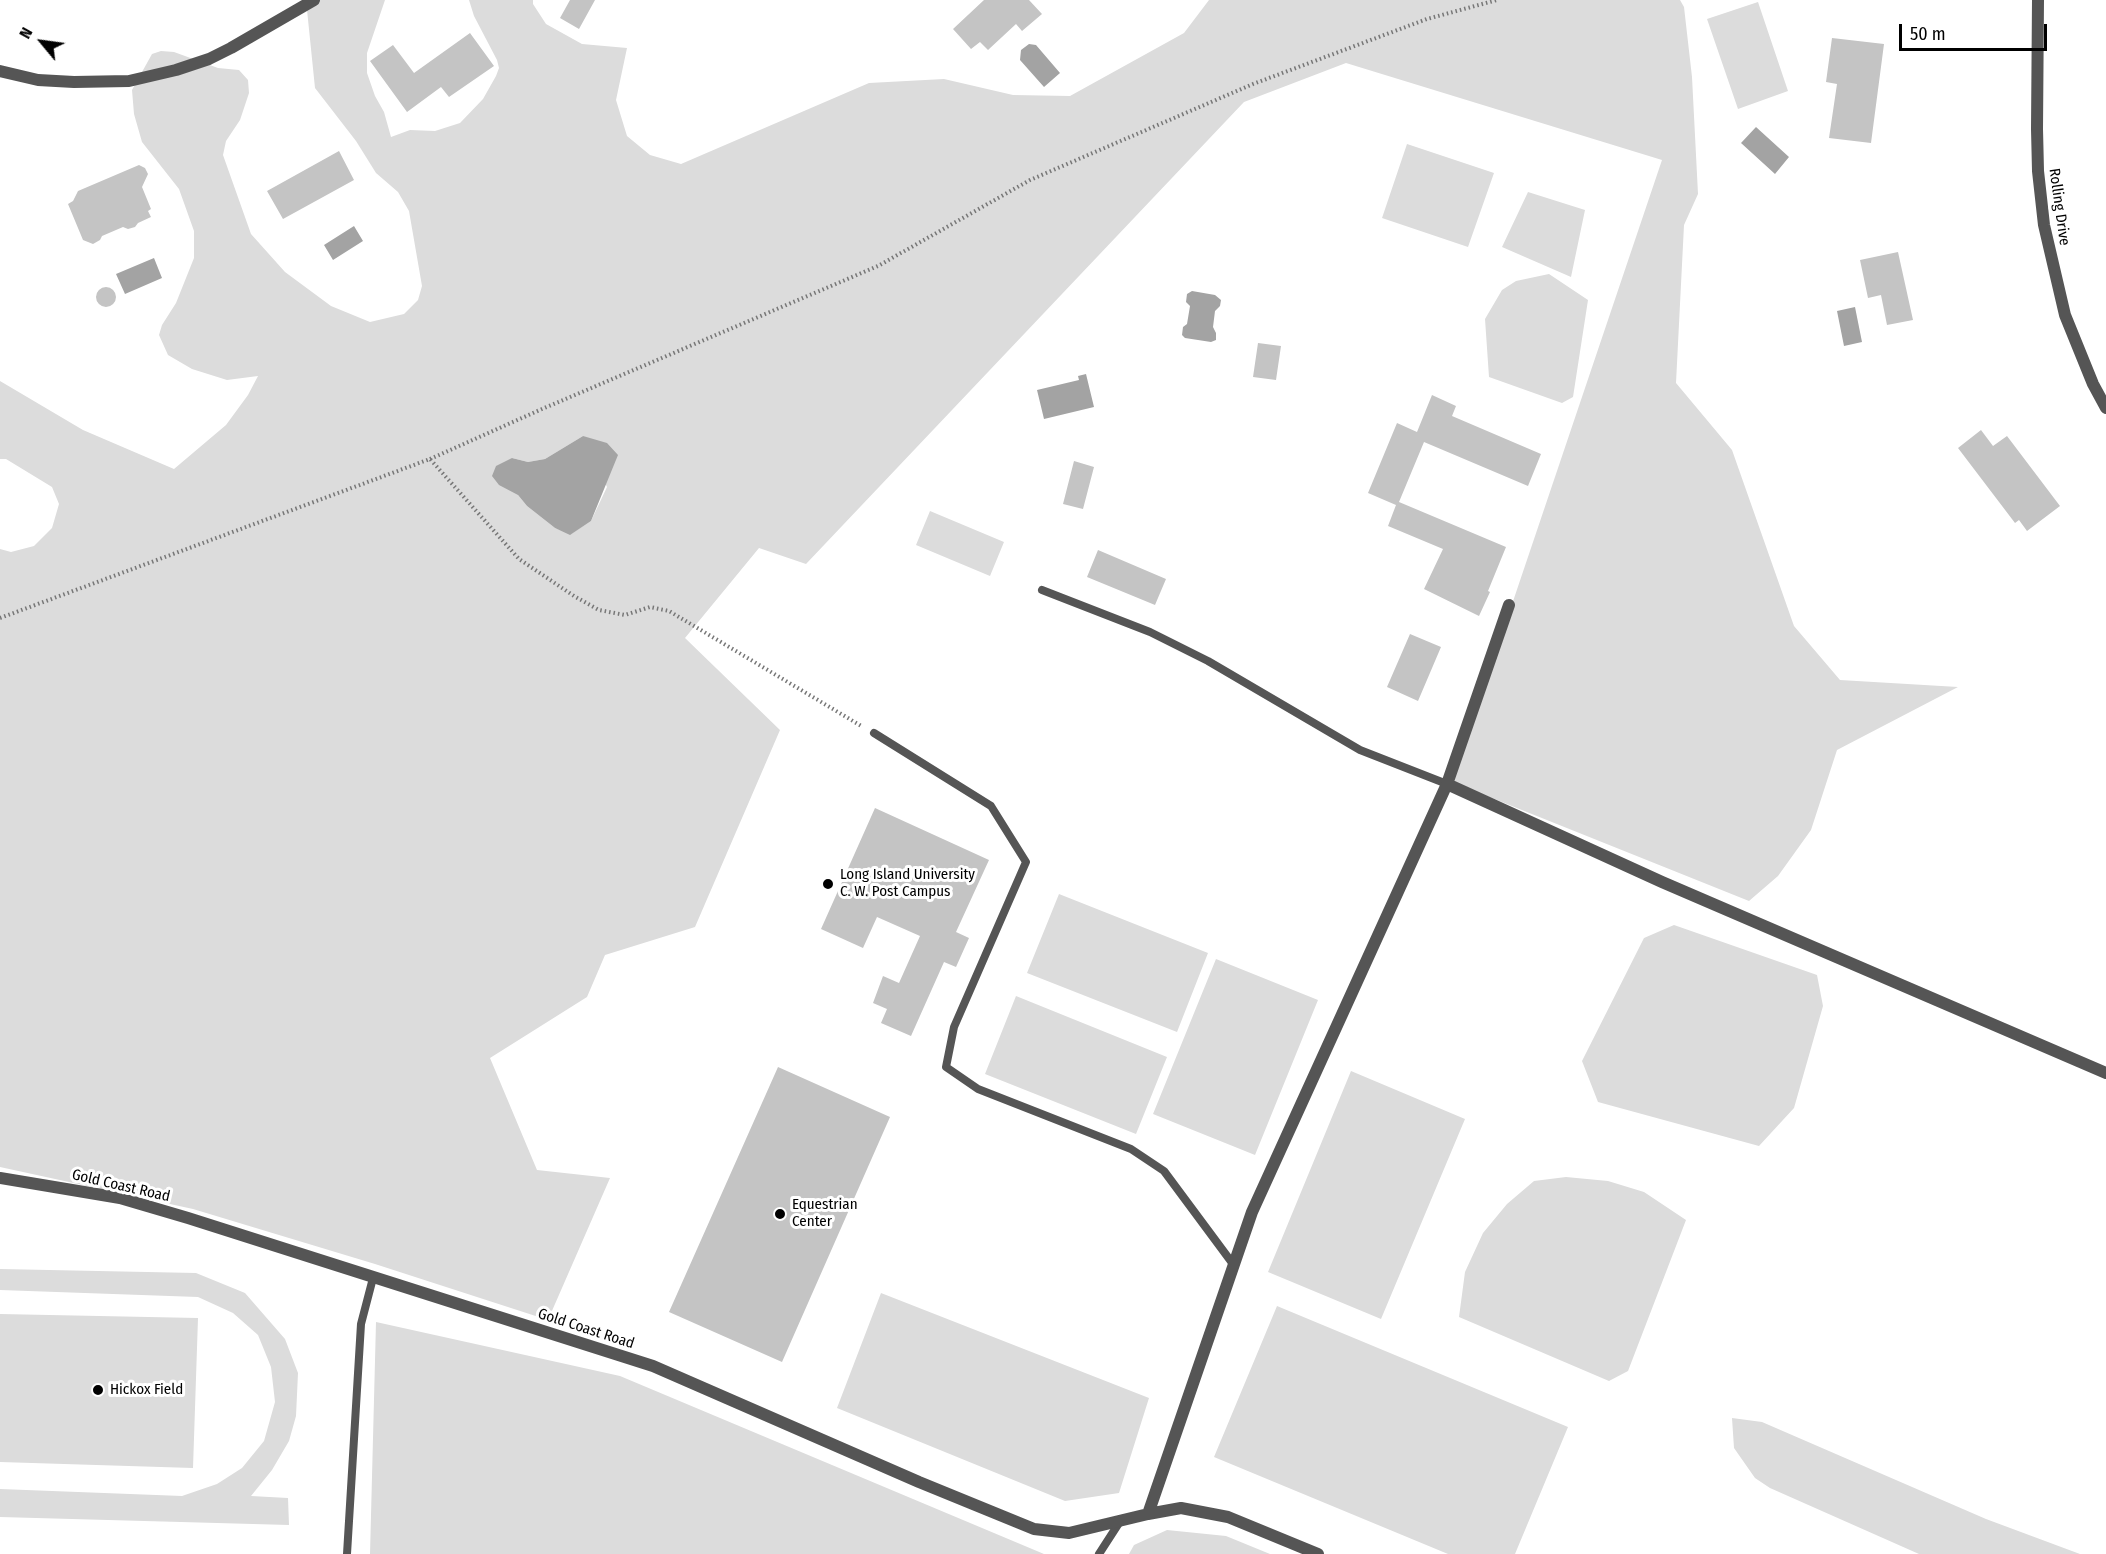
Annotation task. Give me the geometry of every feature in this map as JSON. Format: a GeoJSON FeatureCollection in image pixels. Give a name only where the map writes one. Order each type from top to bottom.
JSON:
{"type":"FeatureCollection","features":[{"type":"Feature","properties":{"kind":"street"},"geometry":{"type":"LineString","coordinates":[[0,71],[38,80],[129,81],[176,70],[209,59],[314,0]]}},
{"type":"Feature","properties":{"kind":"street","name":"Rolling Drive"},"geometry":{"type":"LineString","coordinates":[[2038,0],[2038,171],[2044,225],[2065,315],[2093,384],[2106,408]]}},
{"type":"Feature","properties":{"kind":"street"},"geometry":{"type":"LineString","coordinates":[[1148,1514],[1252,1212],[1447,784],[1509,605]]}},
{"type":"Feature","properties":{"kind":"street"},"geometry":{"type":"LineString","coordinates":[[1447,784],[1662,882],[2106,1072]]}},
{"type":"Feature","properties":{"kind":"street","name":"Gold Coast Road"},"geometry":{"type":"LineString","coordinates":[[0,1178],[120,1198],[653,1366],[1034,1529],[1069,1533],[1181,1508],[1228,1517],[1318,1554]]}},
{"type":"Feature","properties":{"kind":"lane"},"geometry":{"type":"LineString","coordinates":[[1042,590],[1150,632],[1208,661],[1360,750],[1447,784]]}},
{"type":"Feature","properties":{"kind":"lane"},"geometry":{"type":"LineString","coordinates":[[874,734],[991,806],[1026,862],[954,1027],[946,1067],[978,1089],[1131,1149],[1164,1171],[1233,1264]]}},
{"type":"Feature","properties":{"kind":"lane"},"geometry":{"type":"LineString","coordinates":[[347,1554],[361,1324],[373,1278]]}},
{"type":"Feature","properties":{"kind":"lane"},"geometry":{"type":"LineString","coordinates":[[1099,1554],[1119,1523]]}},
{"type":"Feature","properties":{"kind":"path"},"geometry":{"type":"LineString","coordinates":[[0,618],[430,459],[553,404],[878,266],[1040,176],[1253,84],[1427,19],[1497,0]]}},
{"type":"Feature","properties":{"kind":"path"},"geometry":{"type":"LineString","coordinates":[[430,459],[519,559],[574,596],[599,610],[625,615],[650,607],[669,611],[874,734]]}},
{"type":"Feature","properties":{"kind":"shaded area"},"geometry":{"type":"Polygon","coordinates":[[[306,0],[385,0],[367,53],[367,73],[375,96],[384,112],[391,137],[410,130],[435,131],[460,123],[483,99],[499,68],[474,16],[469,0],[533,0],[533,4],[546,24],[582,44],[627,48],[616,100],[627,136],[650,155],[681,164],[869,83],[944,79],[1013,95],[1070,96],[1184,33],[1209,0],[1680,0],[1684,7],[1692,77],[1698,194],[1684,225],[1676,383],[1732,450],[1794,626],[1840,680],[1958,687],[1837,750],[1811,830],[1778,876],[1749,901],[1452,782],[1662,160],[1346,63],[1244,102],[806,564],[759,548],[685,638],[780,730],[695,927],[605,955],[587,997],[490,1058],[537,1170],[610,1178],[548,1320],[375,1264],[193,1209],[0,1167],[0,549],[11,552],[34,546],[52,528],[59,504],[52,487],[6,459],[0,459],[0,381],[83,430],[174,469],[226,425],[248,395],[258,376],[227,380],[192,369],[168,355],[159,335],[162,325],[176,303],[194,258],[194,231],[179,189],[142,142],[134,114],[132,90],[152,54],[161,51],[174,52],[218,68],[239,70],[248,80],[249,93],[240,120],[226,141],[223,155],[251,234],[285,272],[331,306],[370,322],[404,314],[418,300],[422,286],[409,211],[398,192],[376,173],[356,141],[315,88],[306,0]],[[583,436],[545,459],[528,462],[512,458],[518,495],[527,506],[555,528],[571,534],[591,521],[607,487],[583,436]]]}},
{"type":"Feature","properties":{"kind":"shaded area"},"geometry":{"type":"Polygon","coordinates":[[[1758,2],[1788,91],[1738,109],[1707,19],[1758,2]]]}},
{"type":"Feature","properties":{"kind":"shaded area"},"geometry":{"type":"Polygon","coordinates":[[[1029,44],[1036,45],[1060,73],[1044,87],[1020,60],[1021,50],[1029,44]]]}},
{"type":"Feature","properties":{"kind":"shaded area"},"geometry":{"type":"Polygon","coordinates":[[[1756,127],[1789,157],[1775,174],[1741,143],[1756,127]]]}},
{"type":"Feature","properties":{"kind":"shaded area"},"geometry":{"type":"Polygon","coordinates":[[[1407,144],[1494,173],[1468,247],[1382,218],[1407,144]]]}},
{"type":"Feature","properties":{"kind":"shaded area"},"geometry":{"type":"Polygon","coordinates":[[[1528,192],[1585,210],[1571,277],[1502,247],[1528,192]]]}},
{"type":"Feature","properties":{"kind":"shaded area"},"geometry":{"type":"Polygon","coordinates":[[[354,226],[363,241],[333,260],[324,245],[354,226]]]}},
{"type":"Feature","properties":{"kind":"shaded area"},"geometry":{"type":"Polygon","coordinates":[[[154,258],[162,278],[125,294],[116,274],[154,258]]]}},
{"type":"Feature","properties":{"kind":"shaded area"},"geometry":{"type":"Polygon","coordinates":[[[1549,274],[1588,300],[1573,397],[1562,403],[1489,377],[1485,319],[1502,290],[1516,281],[1549,274]]]}},
{"type":"Feature","properties":{"kind":"shaded area"},"geometry":{"type":"Polygon","coordinates":[[[1192,291],[1215,295],[1221,300],[1220,306],[1215,311],[1213,327],[1216,340],[1211,342],[1185,338],[1182,335],[1183,327],[1187,324],[1190,306],[1186,302],[1187,294],[1192,291]]]}},
{"type":"Feature","properties":{"kind":"shaded area"},"geometry":{"type":"Polygon","coordinates":[[[1855,307],[1862,342],[1844,346],[1837,311],[1855,307]]]}},
{"type":"Feature","properties":{"kind":"shaded area"},"geometry":{"type":"Polygon","coordinates":[[[1086,374],[1094,407],[1044,419],[1037,390],[1079,380],[1078,376],[1086,374]]]}},
{"type":"Feature","properties":{"kind":"shaded area"},"geometry":{"type":"Polygon","coordinates":[[[583,436],[607,443],[618,455],[591,521],[570,535],[555,528],[527,506],[518,495],[499,485],[492,476],[496,466],[512,458],[528,462],[545,459],[583,436]]]}},
{"type":"Feature","properties":{"kind":"shaded area"},"geometry":{"type":"Polygon","coordinates":[[[930,511],[1004,542],[990,576],[916,545],[930,511]]]}},
{"type":"Feature","properties":{"kind":"shaded area"},"geometry":{"type":"Polygon","coordinates":[[[1059,894],[1208,953],[1177,1032],[1027,973],[1059,894]]]}},
{"type":"Feature","properties":{"kind":"shaded area"},"geometry":{"type":"Polygon","coordinates":[[[1674,925],[1817,975],[1823,1006],[1794,1108],[1759,1146],[1598,1102],[1582,1061],[1644,938],[1674,925]]]}},
{"type":"Feature","properties":{"kind":"shaded area"},"geometry":{"type":"Polygon","coordinates":[[[1216,959],[1318,1000],[1255,1155],[1153,1114],[1216,959]]]}},
{"type":"Feature","properties":{"kind":"shaded area"},"geometry":{"type":"Polygon","coordinates":[[[1016,996],[1167,1057],[1136,1134],[985,1074],[1016,996]]]}},
{"type":"Feature","properties":{"kind":"shaded area"},"geometry":{"type":"Polygon","coordinates":[[[1351,1071],[1465,1119],[1381,1319],[1268,1272],[1351,1071]]]}},
{"type":"Feature","properties":{"kind":"shaded area"},"geometry":{"type":"Polygon","coordinates":[[[1566,1177],[1608,1181],[1644,1192],[1686,1220],[1628,1371],[1609,1381],[1459,1317],[1465,1272],[1483,1233],[1507,1204],[1534,1181],[1566,1177]]]}},
{"type":"Feature","properties":{"kind":"shaded area"},"geometry":{"type":"Polygon","coordinates":[[[0,1269],[196,1273],[245,1293],[285,1339],[298,1373],[296,1416],[289,1441],[272,1470],[251,1496],[288,1498],[289,1525],[0,1517],[0,1489],[182,1496],[217,1484],[242,1468],[264,1441],[275,1402],[271,1367],[258,1335],[233,1313],[198,1297],[0,1290],[0,1269]]]}},
{"type":"Feature","properties":{"kind":"shaded area"},"geometry":{"type":"Polygon","coordinates":[[[881,1293],[1149,1398],[1119,1493],[1065,1501],[837,1408],[881,1293]]]}},
{"type":"Feature","properties":{"kind":"shaded area"},"geometry":{"type":"Polygon","coordinates":[[[1277,1306],[1568,1427],[1515,1554],[1448,1554],[1214,1457],[1277,1306]]]}},
{"type":"Feature","properties":{"kind":"shaded area","name":"Hickox Field"},"geometry":{"type":"Polygon","coordinates":[[[0,1314],[198,1318],[193,1468],[0,1462],[0,1314]]]}},
{"type":"Feature","properties":{"kind":"shaded area"},"geometry":{"type":"Polygon","coordinates":[[[376,1322],[620,1376],[1044,1554],[370,1554],[376,1322]]]}},
{"type":"Feature","properties":{"kind":"shaded area"},"geometry":{"type":"Polygon","coordinates":[[[1732,1418],[1762,1422],[1986,1519],[2080,1554],[1919,1554],[1770,1488],[1755,1478],[1734,1448],[1732,1418]]]}},
{"type":"Feature","properties":{"kind":"shaded area"},"geometry":{"type":"Polygon","coordinates":[[[1167,1530],[1226,1536],[1270,1554],[1129,1554],[1134,1545],[1167,1530]]]}},
{"type":"Feature","properties":{"kind":"building"},"geometry":{"type":"Polygon","coordinates":[[[570,0],[595,0],[579,29],[560,18],[570,0]]]}},
{"type":"Feature","properties":{"kind":"building"},"geometry":{"type":"Polygon","coordinates":[[[984,0],[1029,0],[1042,14],[1022,31],[1016,24],[988,50],[980,42],[971,49],[953,29],[984,0]]]}},
{"type":"Feature","properties":{"kind":"building"},"geometry":{"type":"Polygon","coordinates":[[[470,33],[494,66],[449,97],[441,87],[407,112],[370,61],[393,45],[414,73],[470,33]]]}},
{"type":"Feature","properties":{"kind":"building"},"geometry":{"type":"Polygon","coordinates":[[[1832,38],[1884,44],[1871,143],[1829,138],[1837,84],[1826,82],[1832,38]]]}},
{"type":"Feature","properties":{"kind":"building"},"geometry":{"type":"Polygon","coordinates":[[[339,151],[354,180],[283,219],[267,191],[339,151]]]}},
{"type":"Feature","properties":{"kind":"building"},"geometry":{"type":"Polygon","coordinates":[[[139,165],[145,168],[148,174],[142,187],[151,209],[148,211],[151,217],[138,223],[135,227],[128,229],[123,227],[102,236],[93,244],[83,240],[68,204],[73,201],[78,191],[139,165]]]}},
{"type":"Feature","properties":{"kind":"building"},"geometry":{"type":"Polygon","coordinates":[[[1898,252],[1913,320],[1887,325],[1881,295],[1868,298],[1860,260],[1898,252]]]}},
{"type":"Feature","properties":{"kind":"building"},"geometry":{"type":"Polygon","coordinates":[[[106,287],[113,290],[116,297],[113,304],[106,307],[99,304],[96,297],[99,290],[106,287]]]}},
{"type":"Feature","properties":{"kind":"building"},"geometry":{"type":"Polygon","coordinates":[[[1258,343],[1281,346],[1276,380],[1253,377],[1258,343]]]}},
{"type":"Feature","properties":{"kind":"building"},"geometry":{"type":"Polygon","coordinates":[[[1432,395],[1456,406],[1452,416],[1541,454],[1528,486],[1424,442],[1399,502],[1506,547],[1479,616],[1424,589],[1443,549],[1388,526],[1396,505],[1368,493],[1397,423],[1417,432],[1432,395]]]}},
{"type":"Feature","properties":{"kind":"building"},"geometry":{"type":"Polygon","coordinates":[[[1981,430],[1993,446],[2007,436],[2060,506],[2027,531],[2019,520],[2015,523],[1958,448],[1981,430]]]}},
{"type":"Feature","properties":{"kind":"building"},"geometry":{"type":"Polygon","coordinates":[[[1074,461],[1094,467],[1083,509],[1063,504],[1074,461]]]}},
{"type":"Feature","properties":{"kind":"building"},"geometry":{"type":"Polygon","coordinates":[[[1098,550],[1166,579],[1155,605],[1087,577],[1098,550]]]}},
{"type":"Feature","properties":{"kind":"building"},"geometry":{"type":"Polygon","coordinates":[[[1410,634],[1441,647],[1418,701],[1387,687],[1410,634]]]}},
{"type":"Feature","properties":{"kind":"building"},"geometry":{"type":"Polygon","coordinates":[[[875,808],[989,860],[956,932],[969,938],[956,967],[944,962],[911,1036],[881,1023],[887,1009],[873,1003],[883,976],[899,983],[920,936],[877,917],[863,948],[821,929],[875,808]]]}},
{"type":"Feature","properties":{"kind":"building","name":"Equestrian Center"},"geometry":{"type":"Polygon","coordinates":[[[778,1067],[890,1117],[782,1362],[669,1312],[778,1067]]]}},
{"type":"Feature","properties":{"kind":"place","name":"Long Island University C. W. Post Campus"},"geometry":{"type":"Point","coordinates":[828,884]}},
{"type":"Feature","properties":{"kind":"place","name":"Equestrian Center"},"geometry":{"type":"Point","coordinates":[780,1214]}},
{"type":"Feature","properties":{"kind":"place","name":"Hickox Field"},"geometry":{"type":"Point","coordinates":[98,1390]}}]}
